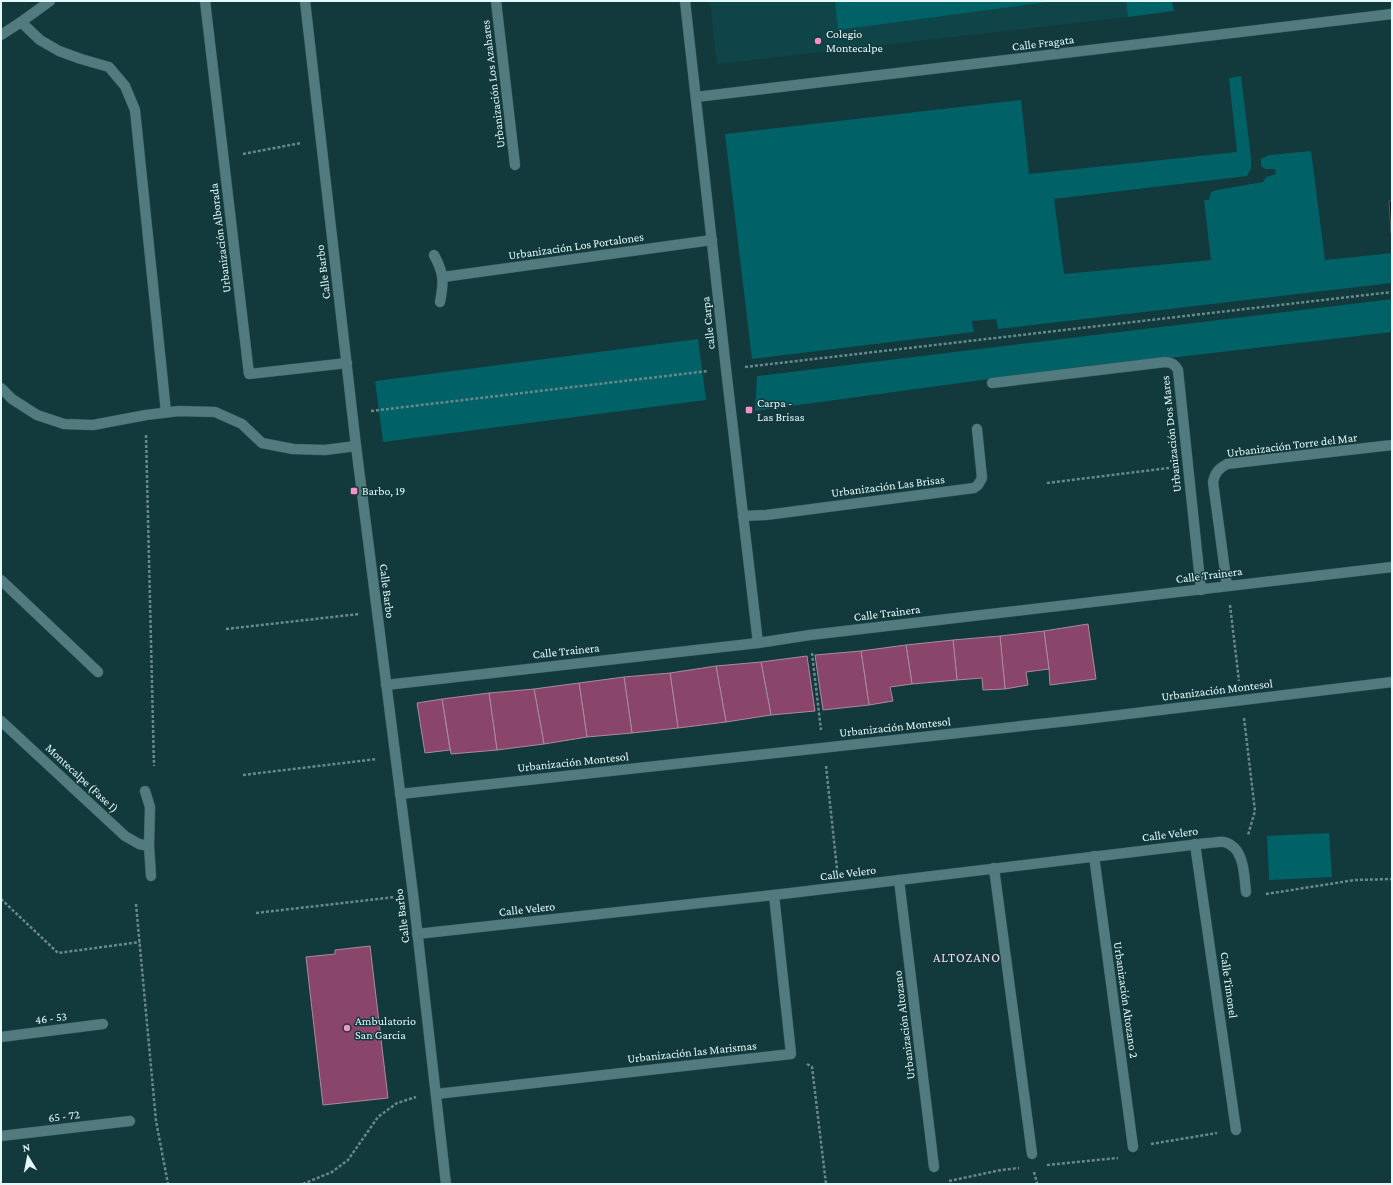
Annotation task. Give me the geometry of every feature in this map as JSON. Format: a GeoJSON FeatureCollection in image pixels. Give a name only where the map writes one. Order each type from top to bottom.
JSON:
{"type":"FeatureCollection","features":[{"type":"Feature","properties":{"kind":"street"},"geometry":{"type":"LineString","coordinates":[[1,35],[50,1]]}},
{"type":"Feature","properties":{"kind":"street","name":"Urbanización Alborada"},"geometry":{"type":"LineString","coordinates":[[205,1],[249,374],[347,363]]}},
{"type":"Feature","properties":{"kind":"street","name":"Calle Barbo"},"geometry":{"type":"LineString","coordinates":[[305,1],[356,446],[413,894],[446,1184]]}},
{"type":"Feature","properties":{"kind":"street","name":"Urbanización Los Azahares"},"geometry":{"type":"LineString","coordinates":[[496,1],[516,165]]}},
{"type":"Feature","properties":{"kind":"street","name":"calle Carpa"},"geometry":{"type":"LineString","coordinates":[[685,1],[758,643]]}},
{"type":"Feature","properties":{"kind":"street","name":"Calle Fragata"},"geometry":{"type":"LineString","coordinates":[[696,96],[1392,14]]}},
{"type":"Feature","properties":{"kind":"street"},"geometry":{"type":"LineString","coordinates":[[21,22],[40,40],[60,51],[81,59],[109,66],[125,86],[135,110],[166,412]]}},
{"type":"Feature","properties":{"kind":"street","name":"Urbanización Los Portalones"},"geometry":{"type":"LineString","coordinates":[[443,277],[712,240]]}},
{"type":"Feature","properties":{"kind":"street"},"geometry":{"type":"LineString","coordinates":[[434,255],[439,263],[443,277],[440,302]]}},
{"type":"Feature","properties":{"kind":"street","name":"Urbanización Dos Mares"},"geometry":{"type":"LineString","coordinates":[[992,383],[1165,362],[1172,363],[1178,370],[1202,590]]}},
{"type":"Feature","properties":{"kind":"street"},"geometry":{"type":"LineString","coordinates":[[1,388],[12,399],[37,415],[64,424],[94,425],[166,412],[215,412],[242,424],[262,443],[293,449],[325,450],[356,446]]}},
{"type":"Feature","properties":{"kind":"street","name":"Urbanización Las Brisas"},"geometry":{"type":"LineString","coordinates":[[743,516],[766,515],[974,488],[978,485],[982,478],[977,429]]}},
{"type":"Feature","properties":{"kind":"street","name":"Urbanización Torre del Mar"},"geometry":{"type":"LineString","coordinates":[[1227,586],[1214,482],[1217,471],[1221,467],[1226,464],[1392,445]]}},
{"type":"Feature","properties":{"kind":"street","name":"Calle Trainera"},"geometry":{"type":"LineString","coordinates":[[386,685],[758,643],[810,635],[1392,567]]}},
{"type":"Feature","properties":{"kind":"street"},"geometry":{"type":"LineString","coordinates":[[1,580],[98,672]]}},
{"type":"Feature","properties":{"kind":"street","name":"Urbanización Montesol"},"geometry":{"type":"LineString","coordinates":[[400,794],[1086,719],[1392,682]]}},
{"type":"Feature","properties":{"kind":"street","name":"Montecalpe (Fase I)"},"geometry":{"type":"LineString","coordinates":[[1,721],[125,836],[139,844],[149,846]]}},
{"type":"Feature","properties":{"kind":"street"},"geometry":{"type":"LineString","coordinates":[[145,791],[150,807],[149,846],[151,876]]}},
{"type":"Feature","properties":{"kind":"street","name":"Calle Velero"},"geometry":{"type":"LineString","coordinates":[[417,934],[774,895],[1195,844],[1224,842],[1234,847],[1241,857]]}},
{"type":"Feature","properties":{"kind":"street","name":"Calle Timonel"},"geometry":{"type":"LineString","coordinates":[[1195,844],[1236,1130]]}},
{"type":"Feature","properties":{"kind":"street","name":"Urbanización Altozano 2"},"geometry":{"type":"LineString","coordinates":[[1094,856],[1133,1147]]}},
{"type":"Feature","properties":{"kind":"street"},"geometry":{"type":"LineString","coordinates":[[1241,857],[1246,892]]}},
{"type":"Feature","properties":{"kind":"street"},"geometry":{"type":"LineString","coordinates":[[994,868],[1032,1154]]}},
{"type":"Feature","properties":{"kind":"street","name":"Urbanización Altozano"},"geometry":{"type":"LineString","coordinates":[[899,880],[934,1167]]}},
{"type":"Feature","properties":{"kind":"street"},"geometry":{"type":"LineString","coordinates":[[774,895],[791,1054]]}},
{"type":"Feature","properties":{"kind":"street","name":"46 - 53"},"geometry":{"type":"LineString","coordinates":[[1,1037],[104,1024]]}},
{"type":"Feature","properties":{"kind":"street","name":"Urbanización las Marismas"},"geometry":{"type":"LineString","coordinates":[[436,1094],[791,1054]]}},
{"type":"Feature","properties":{"kind":"street","name":"65 - 72"},"geometry":{"type":"LineString","coordinates":[[1,1136],[130,1121]]}},
{"type":"Feature","properties":{"kind":"path"},"geometry":{"type":"LineString","coordinates":[[223,157],[321,140]]}},
{"type":"Feature","properties":{"kind":"path"},"geometry":{"type":"LineString","coordinates":[[353,414],[1392,292]]}},
{"type":"Feature","properties":{"kind":"path"},"geometry":{"type":"LineString","coordinates":[[146,415],[154,766]]}},
{"type":"Feature","properties":{"kind":"path"},"geometry":{"type":"LineString","coordinates":[[1047,483],[1188,466]]}},
{"type":"Feature","properties":{"kind":"path"},"geometry":{"type":"LineString","coordinates":[[1227,586],[1255,811],[1241,857]]}},
{"type":"Feature","properties":{"kind":"path"},"geometry":{"type":"LineString","coordinates":[[226,629],[377,612]]}},
{"type":"Feature","properties":{"kind":"path"},"geometry":{"type":"LineString","coordinates":[[243,775],[396,756]]}},
{"type":"Feature","properties":{"kind":"path"},"geometry":{"type":"LineString","coordinates":[[1246,892],[1270,894],[1355,880],[1392,879]]}},
{"type":"Feature","properties":{"kind":"path"},"geometry":{"type":"LineString","coordinates":[[256,913],[413,894]]}},
{"type":"Feature","properties":{"kind":"path"},"geometry":{"type":"LineString","coordinates":[[1,899],[58,953],[140,942]]}},
{"type":"Feature","properties":{"kind":"path"},"geometry":{"type":"LineString","coordinates":[[136,904],[156,1121],[168,1184]]}},
{"type":"Feature","properties":{"kind":"path"},"geometry":{"type":"LineString","coordinates":[[791,1054],[812,1068],[826,1184]]}},
{"type":"Feature","properties":{"kind":"path"},"geometry":{"type":"LineString","coordinates":[[303,1184],[332,1172],[348,1160],[378,1117],[397,1103],[417,1096],[436,1094]]}},
{"type":"Feature","properties":{"kind":"path"},"geometry":{"type":"LineString","coordinates":[[1041,1166],[1135,1156],[1133,1147],[1236,1130]]}},
{"type":"Feature","properties":{"kind":"path"},"geometry":{"type":"LineString","coordinates":[[944,1182],[1001,1170],[1020,1168]]}},
{"type":"Feature","properties":{"kind":"shaded area","name":"Colegio Montecalpe"},"geometry":{"type":"Polygon","coordinates":[[[710,1],[1126,1],[1128,17],[717,64],[710,1]]]}},
{"type":"Feature","properties":{"kind":"shaded area"},"geometry":{"type":"Polygon","coordinates":[[[835,1],[1055,1],[838,30],[835,1]]]}},
{"type":"Feature","properties":{"kind":"shaded area"},"geometry":{"type":"Polygon","coordinates":[[[1126,1],[1172,1],[1174,11],[1128,17],[1126,1]]]}},
{"type":"Feature","properties":{"kind":"shaded area"},"geometry":{"type":"Polygon","coordinates":[[[1241,76],[1251,158],[1251,168],[1247,176],[1054,199],[1064,274],[1211,260],[1204,200],[1209,200],[1211,192],[1263,182],[1266,177],[1276,174],[1275,169],[1265,169],[1261,166],[1261,159],[1269,155],[1311,151],[1325,260],[1392,253],[1392,283],[998,329],[996,319],[972,321],[974,332],[752,359],[725,134],[1021,100],[1029,174],[1237,152],[1229,78],[1241,76]]]}},
{"type":"Feature","properties":{"kind":"shaded area"},"geometry":{"type":"Polygon","coordinates":[[[1389,201],[1392,201],[1391,233],[1389,201]]]}},
{"type":"Feature","properties":{"kind":"shaded area"},"geometry":{"type":"Polygon","coordinates":[[[1392,299],[1392,332],[982,380],[755,411],[757,376],[1392,299]]]}},
{"type":"Feature","properties":{"kind":"shaded area"},"geometry":{"type":"Polygon","coordinates":[[[698,339],[706,400],[383,442],[375,381],[698,339]]]}},
{"type":"Feature","properties":{"kind":"shaded area"},"geometry":{"type":"Polygon","coordinates":[[[1329,833],[1332,877],[1269,880],[1267,836],[1329,833]]]}},
{"type":"Feature","properties":{"kind":"building"},"geometry":{"type":"Polygon","coordinates":[[[1088,624],[1096,679],[1050,685],[1044,631],[1088,624]]]}},
{"type":"Feature","properties":{"kind":"building"},"geometry":{"type":"Polygon","coordinates":[[[1044,631],[1049,669],[1026,672],[1028,685],[1005,689],[1000,636],[1044,631]]]}},
{"type":"Feature","properties":{"kind":"building"},"geometry":{"type":"Polygon","coordinates":[[[1000,636],[1005,689],[983,690],[982,678],[957,680],[953,640],[1000,636]]]}},
{"type":"Feature","properties":{"kind":"building"},"geometry":{"type":"Polygon","coordinates":[[[953,640],[957,680],[912,684],[906,645],[953,640]]]}},
{"type":"Feature","properties":{"kind":"building"},"geometry":{"type":"Polygon","coordinates":[[[906,645],[912,684],[890,687],[893,701],[869,705],[861,651],[906,645]]]}},
{"type":"Feature","properties":{"kind":"building"},"geometry":{"type":"Polygon","coordinates":[[[861,651],[869,705],[823,710],[815,655],[861,651]]]}},
{"type":"Feature","properties":{"kind":"building"},"geometry":{"type":"Polygon","coordinates":[[[807,656],[815,711],[771,715],[761,662],[807,656]]]}},
{"type":"Feature","properties":{"kind":"building"},"geometry":{"type":"Polygon","coordinates":[[[761,662],[771,715],[726,722],[716,666],[761,662]]]}},
{"type":"Feature","properties":{"kind":"building"},"geometry":{"type":"Polygon","coordinates":[[[716,666],[726,722],[678,728],[670,673],[716,666]]]}},
{"type":"Feature","properties":{"kind":"building"},"geometry":{"type":"Polygon","coordinates":[[[670,673],[678,728],[632,733],[624,677],[670,673]]]}},
{"type":"Feature","properties":{"kind":"building"},"geometry":{"type":"Polygon","coordinates":[[[624,677],[632,733],[587,737],[579,683],[624,677]]]}},
{"type":"Feature","properties":{"kind":"building"},"geometry":{"type":"Polygon","coordinates":[[[579,683],[587,737],[544,744],[534,689],[579,683]]]}},
{"type":"Feature","properties":{"kind":"building"},"geometry":{"type":"Polygon","coordinates":[[[534,689],[544,744],[497,750],[489,693],[534,689]]]}},
{"type":"Feature","properties":{"kind":"building"},"geometry":{"type":"Polygon","coordinates":[[[489,693],[497,750],[451,754],[442,699],[489,693]]]}},
{"type":"Feature","properties":{"kind":"building"},"geometry":{"type":"Polygon","coordinates":[[[442,699],[450,750],[425,753],[417,703],[442,699]]]}},
{"type":"Feature","properties":{"kind":"building","name":"Ambulatorio San Garcia"},"geometry":{"type":"Polygon","coordinates":[[[370,946],[388,1098],[323,1105],[306,957],[335,954],[335,950],[370,946]]]}},
{"type":"Feature","properties":{"kind":"place","name":"Colegio Montecalpe"},"geometry":{"type":"Point","coordinates":[818,41]}},
{"type":"Feature","properties":{"kind":"place","name":"Carpa - Las Brisas"},"geometry":{"type":"Point","coordinates":[749,410]}},
{"type":"Feature","properties":{"kind":"place","name":"Barbo, 19"},"geometry":{"type":"Point","coordinates":[354,491]}},
{"type":"Feature","properties":{"kind":"place","name":"Ambulatorio San Garcia"},"geometry":{"type":"Point","coordinates":[347,1028]}},
{"type":"Feature","properties":{"kind":"district","name":"ALTOZANO"},"geometry":{"type":"Point","coordinates":[967,957]}}]}
